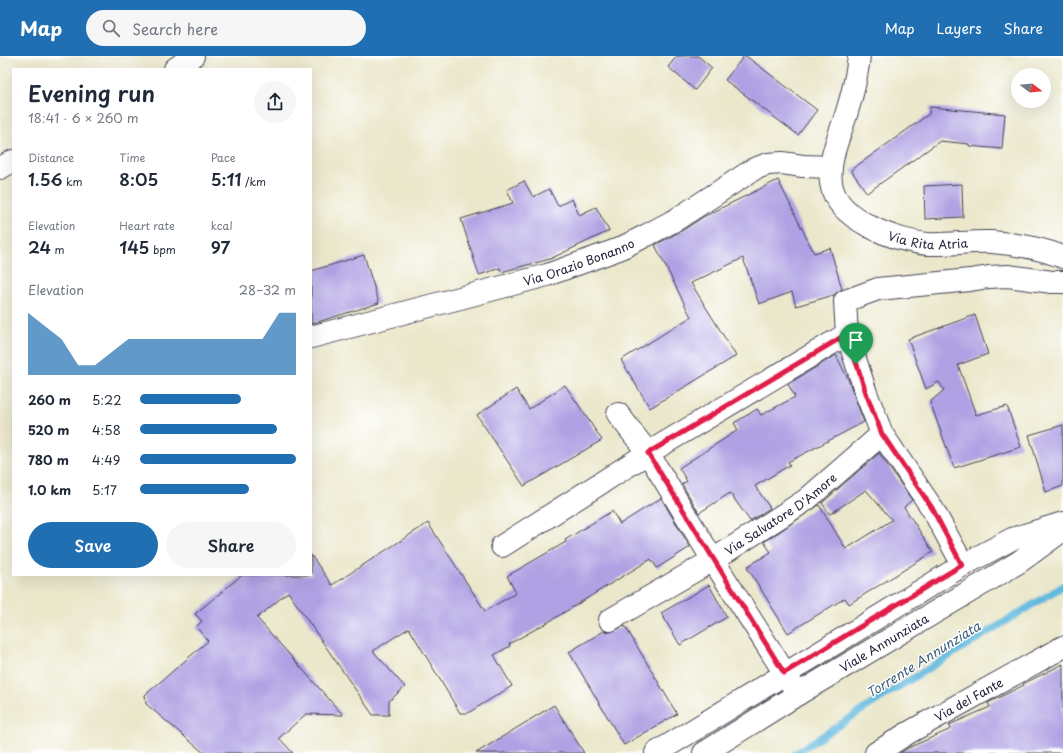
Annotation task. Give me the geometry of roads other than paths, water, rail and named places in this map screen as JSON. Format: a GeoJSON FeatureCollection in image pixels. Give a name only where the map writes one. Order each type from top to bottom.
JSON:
{"type":"FeatureCollection","features":[{"type":"Feature","properties":{"kind":"street"},"geometry":{"type":"LineString","coordinates":[[176,68],[194,56]]}},
{"type":"Feature","properties":{"kind":"street","name":"Via Rita Atria"},"geometry":{"type":"LineString","coordinates":[[859,56],[853,89],[834,150],[831,168],[831,183],[835,195],[842,206],[855,217],[888,234],[909,240],[929,244],[973,242],[1013,244],[1043,251],[1063,258]]}},
{"type":"Feature","properties":{"kind":"street"},"geometry":{"type":"LineString","coordinates":[[0,168],[12,162]]}},
{"type":"Feature","properties":{"kind":"street","name":"Via Orazio Bonanno"},"geometry":{"type":"LineString","coordinates":[[312,337],[510,285],[619,249],[677,219],[754,169],[768,164],[782,163],[831,168]]}},
{"type":"Feature","properties":{"kind":"street"},"geometry":{"type":"LineString","coordinates":[[962,565],[932,508],[882,434],[866,393],[847,334],[845,301],[878,289],[1008,276],[1063,282]]}},
{"type":"Feature","properties":{"kind":"street"},"geometry":{"type":"LineString","coordinates":[[502,546],[648,453],[847,334]]}},
{"type":"Feature","properties":{"kind":"street"},"geometry":{"type":"LineString","coordinates":[[618,414],[648,453],[713,560],[798,694]]}},
{"type":"Feature","properties":{"kind":"street","name":"Via Salvatore D'Amore"},"geometry":{"type":"LineString","coordinates":[[610,620],[713,560],[806,500],[882,434]]}},
{"type":"Feature","properties":{"kind":"street"},"geometry":{"type":"LineString","coordinates":[[656,753],[962,565],[1012,539],[1063,523]]}},
{"type":"Feature","properties":{"kind":"street","name":"Viale Annunziata"},"geometry":{"type":"LineString","coordinates":[[704,753],[798,694],[1019,562],[1063,530]]}},
{"type":"Feature","properties":{"kind":"street","name":"Via del Fante"},"geometry":{"type":"LineString","coordinates":[[876,753],[908,733],[1063,647]]}},
{"type":"Feature","properties":{"kind":"waterway","name":"Torrente Annunziata"},"geometry":{"type":"LineString","coordinates":[[796,753],[884,696],[1063,586]]}}]}
